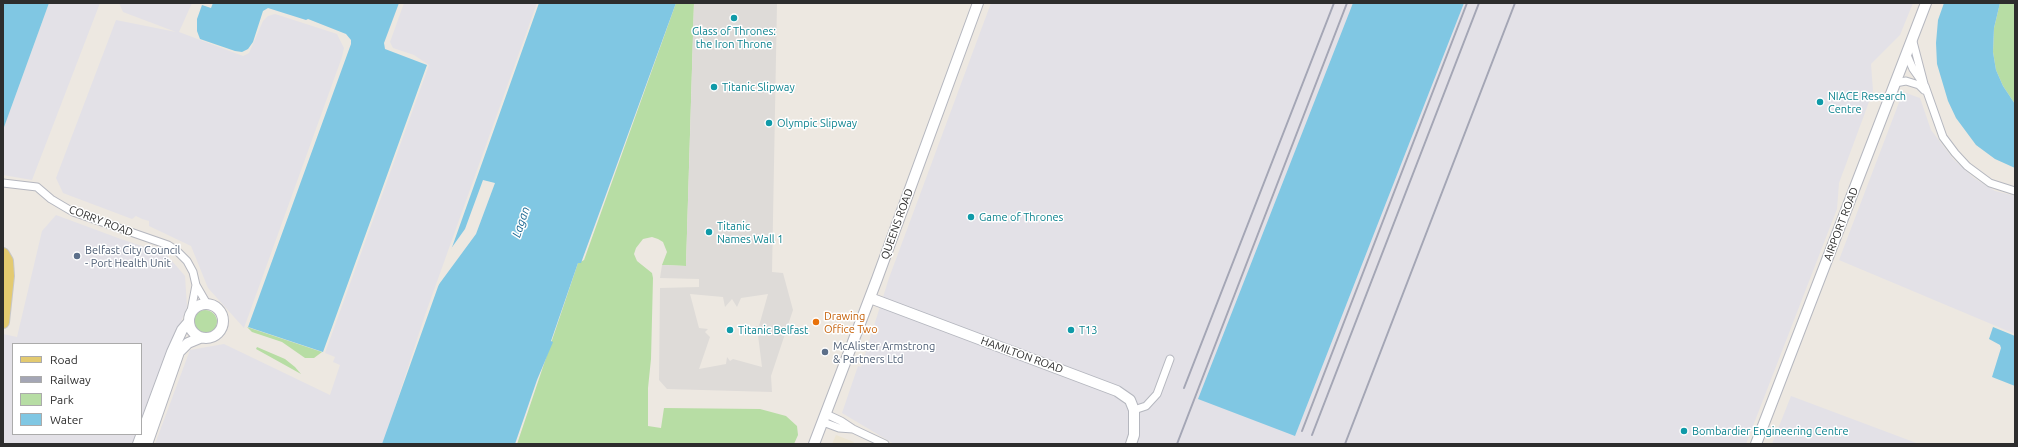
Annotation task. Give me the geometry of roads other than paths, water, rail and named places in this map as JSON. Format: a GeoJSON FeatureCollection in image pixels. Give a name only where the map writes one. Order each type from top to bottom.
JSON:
{"type":"FeatureCollection","features":[{"type":"Feature","properties":{"kind":"main road"},"geometry":{"type":"LineString","coordinates":[[3,254],[7,261],[8,276],[3,322]]}},
{"type":"Feature","properties":{"kind":"street","name":"QUEENS ROAD"},"geometry":{"type":"LineString","coordinates":[[814,444],[870,298],[978,3]]}},
{"type":"Feature","properties":{"kind":"street","name":"AIRPORT ROAD"},"geometry":{"type":"LineString","coordinates":[[1756,444],[1926,3]]}},
{"type":"Feature","properties":{"kind":"street"},"geometry":{"type":"LineString","coordinates":[[1912,38],[1926,90],[1943,138],[1955,153],[1990,183],[2015,191]]}},
{"type":"Feature","properties":{"kind":"street"},"geometry":{"type":"LineString","coordinates":[[1906,54],[1926,90]]}},
{"type":"Feature","properties":{"kind":"street"},"geometry":{"type":"LineString","coordinates":[[1895,83],[1906,81],[1919,85],[1926,90]]}},
{"type":"Feature","properties":{"kind":"street","name":"CORRY ROAD"},"geometry":{"type":"LineString","coordinates":[[3,183],[37,187],[51,199],[73,212],[168,245],[177,250],[187,261],[193,272],[196,285],[207,304]]}},
{"type":"Feature","properties":{"kind":"street","name":"CORRY ROAD"},"geometry":{"type":"LineString","coordinates":[[192,311],[196,285]]}},
{"type":"Feature","properties":{"kind":"street","name":"HAMILTON ROAD"},"geometry":{"type":"LineString","coordinates":[[870,298],[1106,386],[1117,391],[1130,400],[1134,410]]}},
{"type":"Feature","properties":{"kind":"street"},"geometry":{"type":"LineString","coordinates":[[142,433],[172,352],[182,330],[188,322],[192,311],[196,307],[207,304],[215,307],[221,312],[222,326],[213,337],[200,338],[188,343],[179,352],[147,444]]}},
{"type":"Feature","properties":{"kind":"street"},"geometry":{"type":"LineString","coordinates":[[188,322],[192,332],[200,338]]}},
{"type":"Feature","properties":{"kind":"street"},"geometry":{"type":"LineString","coordinates":[[1130,444],[1134,434],[1136,417],[1134,410],[1146,406],[1157,394],[1170,359]]}},
{"type":"Feature","properties":{"kind":"street"},"geometry":{"type":"LineString","coordinates":[[825,418],[839,428],[853,429],[885,444]]}},
{"type":"Feature","properties":{"kind":"water"},"geometry":{"type":"Polygon","coordinates":[[[3,3],[49,3],[3,130],[3,3]]]}},
{"type":"Feature","properties":{"kind":"water"},"geometry":{"type":"Polygon","coordinates":[[[213,3],[399,3],[384,43],[385,49],[427,65],[323,352],[248,327],[351,44],[351,40],[346,34],[308,19],[306,20],[268,8],[263,11],[253,42],[248,49],[242,52],[235,51],[200,39],[197,31],[197,19],[202,5],[211,8],[213,3]]]}},
{"type":"Feature","properties":{"kind":"water","name":"Lagan"},"geometry":{"type":"Polygon","coordinates":[[[539,3],[676,3],[581,263],[578,263],[551,341],[553,342],[537,380],[515,444],[382,444],[539,3]]]}},
{"type":"Feature","properties":{"kind":"water"},"geometry":{"type":"Polygon","coordinates":[[[1353,3],[1464,3],[1295,436],[1198,399],[1353,3]]]}},
{"type":"Feature","properties":{"kind":"water"},"geometry":{"type":"Polygon","coordinates":[[[1944,3],[2000,3],[1994,28],[1993,52],[1996,70],[2003,86],[2015,104],[2015,168],[1995,159],[1976,145],[1956,118],[1948,101],[1937,64],[1936,43],[1938,20],[1944,3]]]}},
{"type":"Feature","properties":{"kind":"water"},"geometry":{"type":"Polygon","coordinates":[[[1993,327],[2015,336],[2015,386],[1992,377],[2001,348],[2000,345],[1989,339],[1993,327]]]}},
{"type":"Feature","properties":{"kind":"railway"},"geometry":{"type":"LineString","coordinates":[[1184,388],[1334,3]]}},
{"type":"Feature","properties":{"kind":"railway"},"geometry":{"type":"LineString","coordinates":[[1177,444],[1347,3]]}},
{"type":"Feature","properties":{"kind":"railway"},"geometry":{"type":"LineString","coordinates":[[1302,431],[1467,3]]}},
{"type":"Feature","properties":{"kind":"railway"},"geometry":{"type":"LineString","coordinates":[[1312,435],[1479,3]]}},
{"type":"Feature","properties":{"kind":"railway"},"geometry":{"type":"LineString","coordinates":[[1345,444],[1515,3]]}},
{"type":"Feature","properties":{"kind":"place","name":"Glass of Thrones: the Iron Throne"},"geometry":{"type":"Point","coordinates":[734,18]}},
{"type":"Feature","properties":{"kind":"place","name":"Titanic Slipway"},"geometry":{"type":"Point","coordinates":[714,87]}},
{"type":"Feature","properties":{"kind":"place","name":"NIACE Research Centre"},"geometry":{"type":"Point","coordinates":[1820,102]}},
{"type":"Feature","properties":{"kind":"place","name":"Olympic Slipway"},"geometry":{"type":"Point","coordinates":[769,123]}},
{"type":"Feature","properties":{"kind":"place","name":"Game of Thrones"},"geometry":{"type":"Point","coordinates":[971,217]}},
{"type":"Feature","properties":{"kind":"place","name":"Titanic Names Wall 1"},"geometry":{"type":"Point","coordinates":[709,232]}},
{"type":"Feature","properties":{"kind":"place","name":"Belfast City Council - Port Health Unit"},"geometry":{"type":"Point","coordinates":[77,256]}},
{"type":"Feature","properties":{"kind":"place","name":"Drawing Office Two"},"geometry":{"type":"Point","coordinates":[816,322]}},
{"type":"Feature","properties":{"kind":"place","name":"Titanic Belfast"},"geometry":{"type":"Point","coordinates":[730,330]}},
{"type":"Feature","properties":{"kind":"place","name":"T13"},"geometry":{"type":"Point","coordinates":[1071,330]}},
{"type":"Feature","properties":{"kind":"place","name":"McAlister Armstrong & Partners Ltd"},"geometry":{"type":"Point","coordinates":[825,352]}},
{"type":"Feature","properties":{"kind":"place","name":"Bombardier Engineering Centre"},"geometry":{"type":"Point","coordinates":[1684,431]}}]}
